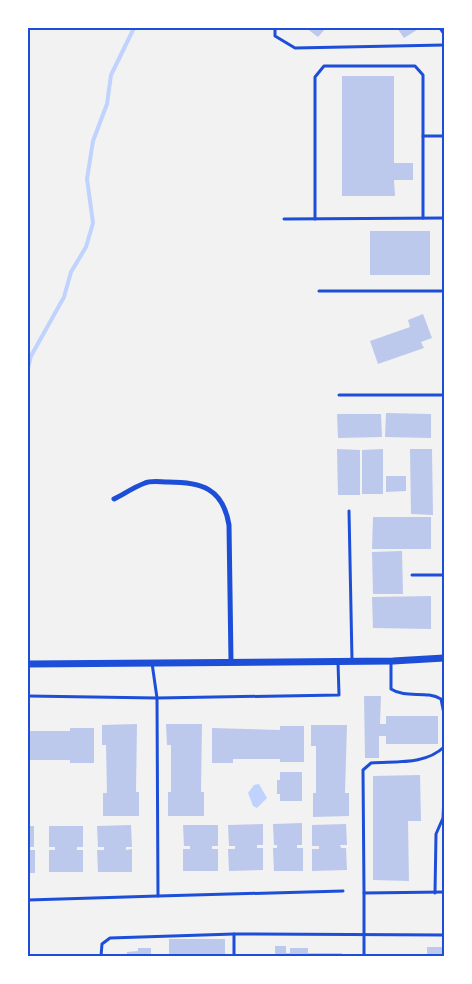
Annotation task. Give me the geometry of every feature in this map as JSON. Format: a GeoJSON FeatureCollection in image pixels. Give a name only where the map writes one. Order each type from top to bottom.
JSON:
{"type":"FeatureCollection","features":[{"type":"Feature","properties":{"kind":"street"},"geometry":{"type":"LineString","coordinates":[[114,499],[147,482],[182,482],[203,486],[221,500],[227,512],[229,525],[231,661]]}},
{"type":"Feature","properties":{"kind":"street"},"geometry":{"type":"LineString","coordinates":[[28,664],[390,661],[444,658]]}},
{"type":"Feature","properties":{"kind":"lane"},"geometry":{"type":"LineString","coordinates":[[275,28],[275,36],[296,48],[444,45]]}},
{"type":"Feature","properties":{"kind":"lane"},"geometry":{"type":"LineString","coordinates":[[440,28],[444,34]]}},
{"type":"Feature","properties":{"kind":"lane"},"geometry":{"type":"LineString","coordinates":[[315,219],[315,77],[324,66],[415,66],[423,76],[423,218]]}},
{"type":"Feature","properties":{"kind":"lane"},"geometry":{"type":"LineString","coordinates":[[423,136],[444,136]]}},
{"type":"Feature","properties":{"kind":"lane"},"geometry":{"type":"LineString","coordinates":[[284,219],[444,218]]}},
{"type":"Feature","properties":{"kind":"lane"},"geometry":{"type":"LineString","coordinates":[[319,291],[444,291]]}},
{"type":"Feature","properties":{"kind":"lane"},"geometry":{"type":"LineString","coordinates":[[340,395],[444,395]]}},
{"type":"Feature","properties":{"kind":"lane"},"geometry":{"type":"LineString","coordinates":[[349,510],[352,661]]}},
{"type":"Feature","properties":{"kind":"lane"},"geometry":{"type":"LineString","coordinates":[[412,575],[444,575]]}},
{"type":"Feature","properties":{"kind":"lane"},"geometry":{"type":"LineString","coordinates":[[28,696],[158,698],[338,695],[338,661]]}},
{"type":"Feature","properties":{"kind":"lane"},"geometry":{"type":"LineString","coordinates":[[390,661],[391,689],[410,695],[436,696],[441,699],[444,714]]}},
{"type":"Feature","properties":{"kind":"lane"},"geometry":{"type":"LineString","coordinates":[[152,662],[158,698],[158,896]]}},
{"type":"Feature","properties":{"kind":"lane"},"geometry":{"type":"LineString","coordinates":[[364,956],[365,766],[371,763],[424,760],[436,754],[444,747]]}},
{"type":"Feature","properties":{"kind":"lane"},"geometry":{"type":"LineString","coordinates":[[434,893],[436,834],[444,818],[444,795]]}},
{"type":"Feature","properties":{"kind":"lane"},"geometry":{"type":"LineString","coordinates":[[28,900],[343,891]]}},
{"type":"Feature","properties":{"kind":"lane"},"geometry":{"type":"LineString","coordinates":[[364,893],[444,892]]}},
{"type":"Feature","properties":{"kind":"lane"},"geometry":{"type":"LineString","coordinates":[[234,934],[234,956]]}},
{"type":"Feature","properties":{"kind":"lane"},"geometry":{"type":"LineString","coordinates":[[101,956],[102,944],[110,938],[234,934],[444,935]]}},
{"type":"Feature","properties":{"kind":"water"},"geometry":{"type":"Polygon","coordinates":[[[259,784],[267,798],[257,808],[253,806],[248,793],[254,785],[259,784]]]}},
{"type":"Feature","properties":{"kind":"building"},"geometry":{"type":"Polygon","coordinates":[[[306,28],[326,28],[318,37],[306,28]]]}},
{"type":"Feature","properties":{"kind":"building"},"geometry":{"type":"Polygon","coordinates":[[[397,28],[420,28],[404,38],[397,28]]]}},
{"type":"Feature","properties":{"kind":"building"},"geometry":{"type":"Polygon","coordinates":[[[342,76],[394,76],[394,163],[413,163],[413,180],[394,180],[395,196],[342,196],[342,76]]]}},
{"type":"Feature","properties":{"kind":"building"},"geometry":{"type":"Polygon","coordinates":[[[370,231],[430,231],[430,275],[370,275],[370,231]]]}},
{"type":"Feature","properties":{"kind":"building"},"geometry":{"type":"Polygon","coordinates":[[[423,314],[432,338],[421,342],[424,348],[378,364],[370,341],[410,327],[408,320],[423,314]]]}},
{"type":"Feature","properties":{"kind":"building"},"geometry":{"type":"Polygon","coordinates":[[[386,413],[431,414],[431,438],[385,437],[386,413]]]}},
{"type":"Feature","properties":{"kind":"building"},"geometry":{"type":"Polygon","coordinates":[[[337,414],[381,414],[382,437],[338,438],[337,414]]]}},
{"type":"Feature","properties":{"kind":"building"},"geometry":{"type":"Polygon","coordinates":[[[337,449],[360,450],[360,495],[338,495],[337,449]]]}},
{"type":"Feature","properties":{"kind":"building"},"geometry":{"type":"Polygon","coordinates":[[[383,449],[383,494],[362,494],[362,450],[383,449]]]}},
{"type":"Feature","properties":{"kind":"building"},"geometry":{"type":"Polygon","coordinates":[[[410,449],[432,449],[433,515],[411,514],[410,449]]]}},
{"type":"Feature","properties":{"kind":"building"},"geometry":{"type":"Polygon","coordinates":[[[386,476],[406,476],[406,491],[386,492],[386,476]]]}},
{"type":"Feature","properties":{"kind":"building"},"geometry":{"type":"Polygon","coordinates":[[[373,517],[431,517],[431,549],[372,549],[373,517]]]}},
{"type":"Feature","properties":{"kind":"building"},"geometry":{"type":"Polygon","coordinates":[[[402,551],[403,594],[373,594],[372,552],[402,551]]]}},
{"type":"Feature","properties":{"kind":"building"},"geometry":{"type":"Polygon","coordinates":[[[431,596],[431,629],[373,628],[372,597],[431,596]]]}},
{"type":"Feature","properties":{"kind":"building"},"geometry":{"type":"Polygon","coordinates":[[[364,696],[381,696],[380,724],[386,724],[386,716],[438,716],[438,744],[386,744],[386,736],[379,736],[379,758],[365,758],[364,696]]]}},
{"type":"Feature","properties":{"kind":"building"},"geometry":{"type":"Polygon","coordinates":[[[137,724],[136,792],[139,792],[139,816],[103,816],[103,793],[107,793],[106,745],[102,745],[102,725],[137,724]]]}},
{"type":"Feature","properties":{"kind":"building"},"geometry":{"type":"Polygon","coordinates":[[[166,724],[202,724],[201,792],[204,792],[204,816],[168,816],[168,792],[171,792],[171,745],[167,745],[166,724]]]}},
{"type":"Feature","properties":{"kind":"building"},"geometry":{"type":"Polygon","coordinates":[[[311,725],[347,725],[345,793],[349,793],[349,816],[313,817],[313,793],[316,793],[316,746],[311,746],[311,725]]]}},
{"type":"Feature","properties":{"kind":"building"},"geometry":{"type":"Polygon","coordinates":[[[280,726],[304,726],[304,762],[280,762],[280,759],[233,759],[233,763],[212,763],[212,728],[280,730],[280,726]]]}},
{"type":"Feature","properties":{"kind":"building"},"geometry":{"type":"Polygon","coordinates":[[[70,728],[94,728],[94,763],[70,763],[70,760],[28,760],[28,731],[70,731],[70,728]]]}},
{"type":"Feature","properties":{"kind":"building"},"geometry":{"type":"Polygon","coordinates":[[[280,772],[302,772],[302,801],[280,801],[280,794],[277,794],[277,780],[280,780],[280,772]]]}},
{"type":"Feature","properties":{"kind":"building"},"geometry":{"type":"Polygon","coordinates":[[[420,775],[421,821],[408,821],[409,881],[373,880],[373,776],[420,775]]]}},
{"type":"Feature","properties":{"kind":"building"},"geometry":{"type":"Polygon","coordinates":[[[302,823],[302,845],[297,845],[297,848],[303,848],[303,871],[274,871],[273,848],[277,848],[277,845],[274,845],[273,824],[302,823]]]}},
{"type":"Feature","properties":{"kind":"building"},"geometry":{"type":"Polygon","coordinates":[[[263,824],[263,845],[257,845],[257,848],[263,848],[263,870],[229,871],[228,849],[235,849],[235,846],[229,846],[228,825],[263,824]]]}},
{"type":"Feature","properties":{"kind":"building"},"geometry":{"type":"Polygon","coordinates":[[[346,824],[347,845],[340,845],[341,848],[346,848],[347,870],[312,871],[312,849],[319,849],[319,846],[312,846],[312,825],[346,824]]]}},
{"type":"Feature","properties":{"kind":"building"},"geometry":{"type":"Polygon","coordinates":[[[131,825],[132,847],[126,847],[126,850],[132,849],[132,872],[98,872],[97,850],[104,850],[104,847],[98,847],[97,826],[131,825]]]}},
{"type":"Feature","properties":{"kind":"building"},"geometry":{"type":"Polygon","coordinates":[[[183,825],[218,825],[218,846],[212,846],[212,849],[218,849],[218,871],[183,871],[183,849],[190,849],[190,846],[184,846],[183,825]]]}},
{"type":"Feature","properties":{"kind":"building"},"geometry":{"type":"Polygon","coordinates":[[[28,826],[34,826],[34,847],[28,847],[28,826]]]}},
{"type":"Feature","properties":{"kind":"building"},"geometry":{"type":"Polygon","coordinates":[[[49,826],[83,826],[83,847],[77,847],[77,850],[83,850],[83,872],[49,872],[49,850],[55,850],[55,847],[49,847],[49,826]]]}},
{"type":"Feature","properties":{"kind":"building"},"geometry":{"type":"Polygon","coordinates":[[[28,850],[35,850],[35,873],[28,873],[28,850]]]}},
{"type":"Feature","properties":{"kind":"building"},"geometry":{"type":"Polygon","coordinates":[[[169,939],[225,939],[225,956],[169,956],[169,939]]]}},
{"type":"Feature","properties":{"kind":"building"},"geometry":{"type":"Polygon","coordinates":[[[275,946],[286,946],[286,953],[290,953],[290,948],[308,948],[308,953],[342,953],[342,956],[255,956],[255,954],[275,954],[275,946]]]}},
{"type":"Feature","properties":{"kind":"building"},"geometry":{"type":"Polygon","coordinates":[[[427,947],[444,947],[444,956],[427,956],[427,947]]]}},
{"type":"Feature","properties":{"kind":"building"},"geometry":{"type":"Polygon","coordinates":[[[138,948],[151,948],[151,954],[164,954],[164,956],[127,956],[127,952],[138,951],[138,948]]]}},
{"type":"Feature","properties":{"kind":"waterway"},"geometry":{"type":"LineString","coordinates":[[28,368],[31,356],[64,297],[71,272],[86,247],[93,223],[87,179],[93,141],[107,104],[111,75],[134,28]]}}]}
